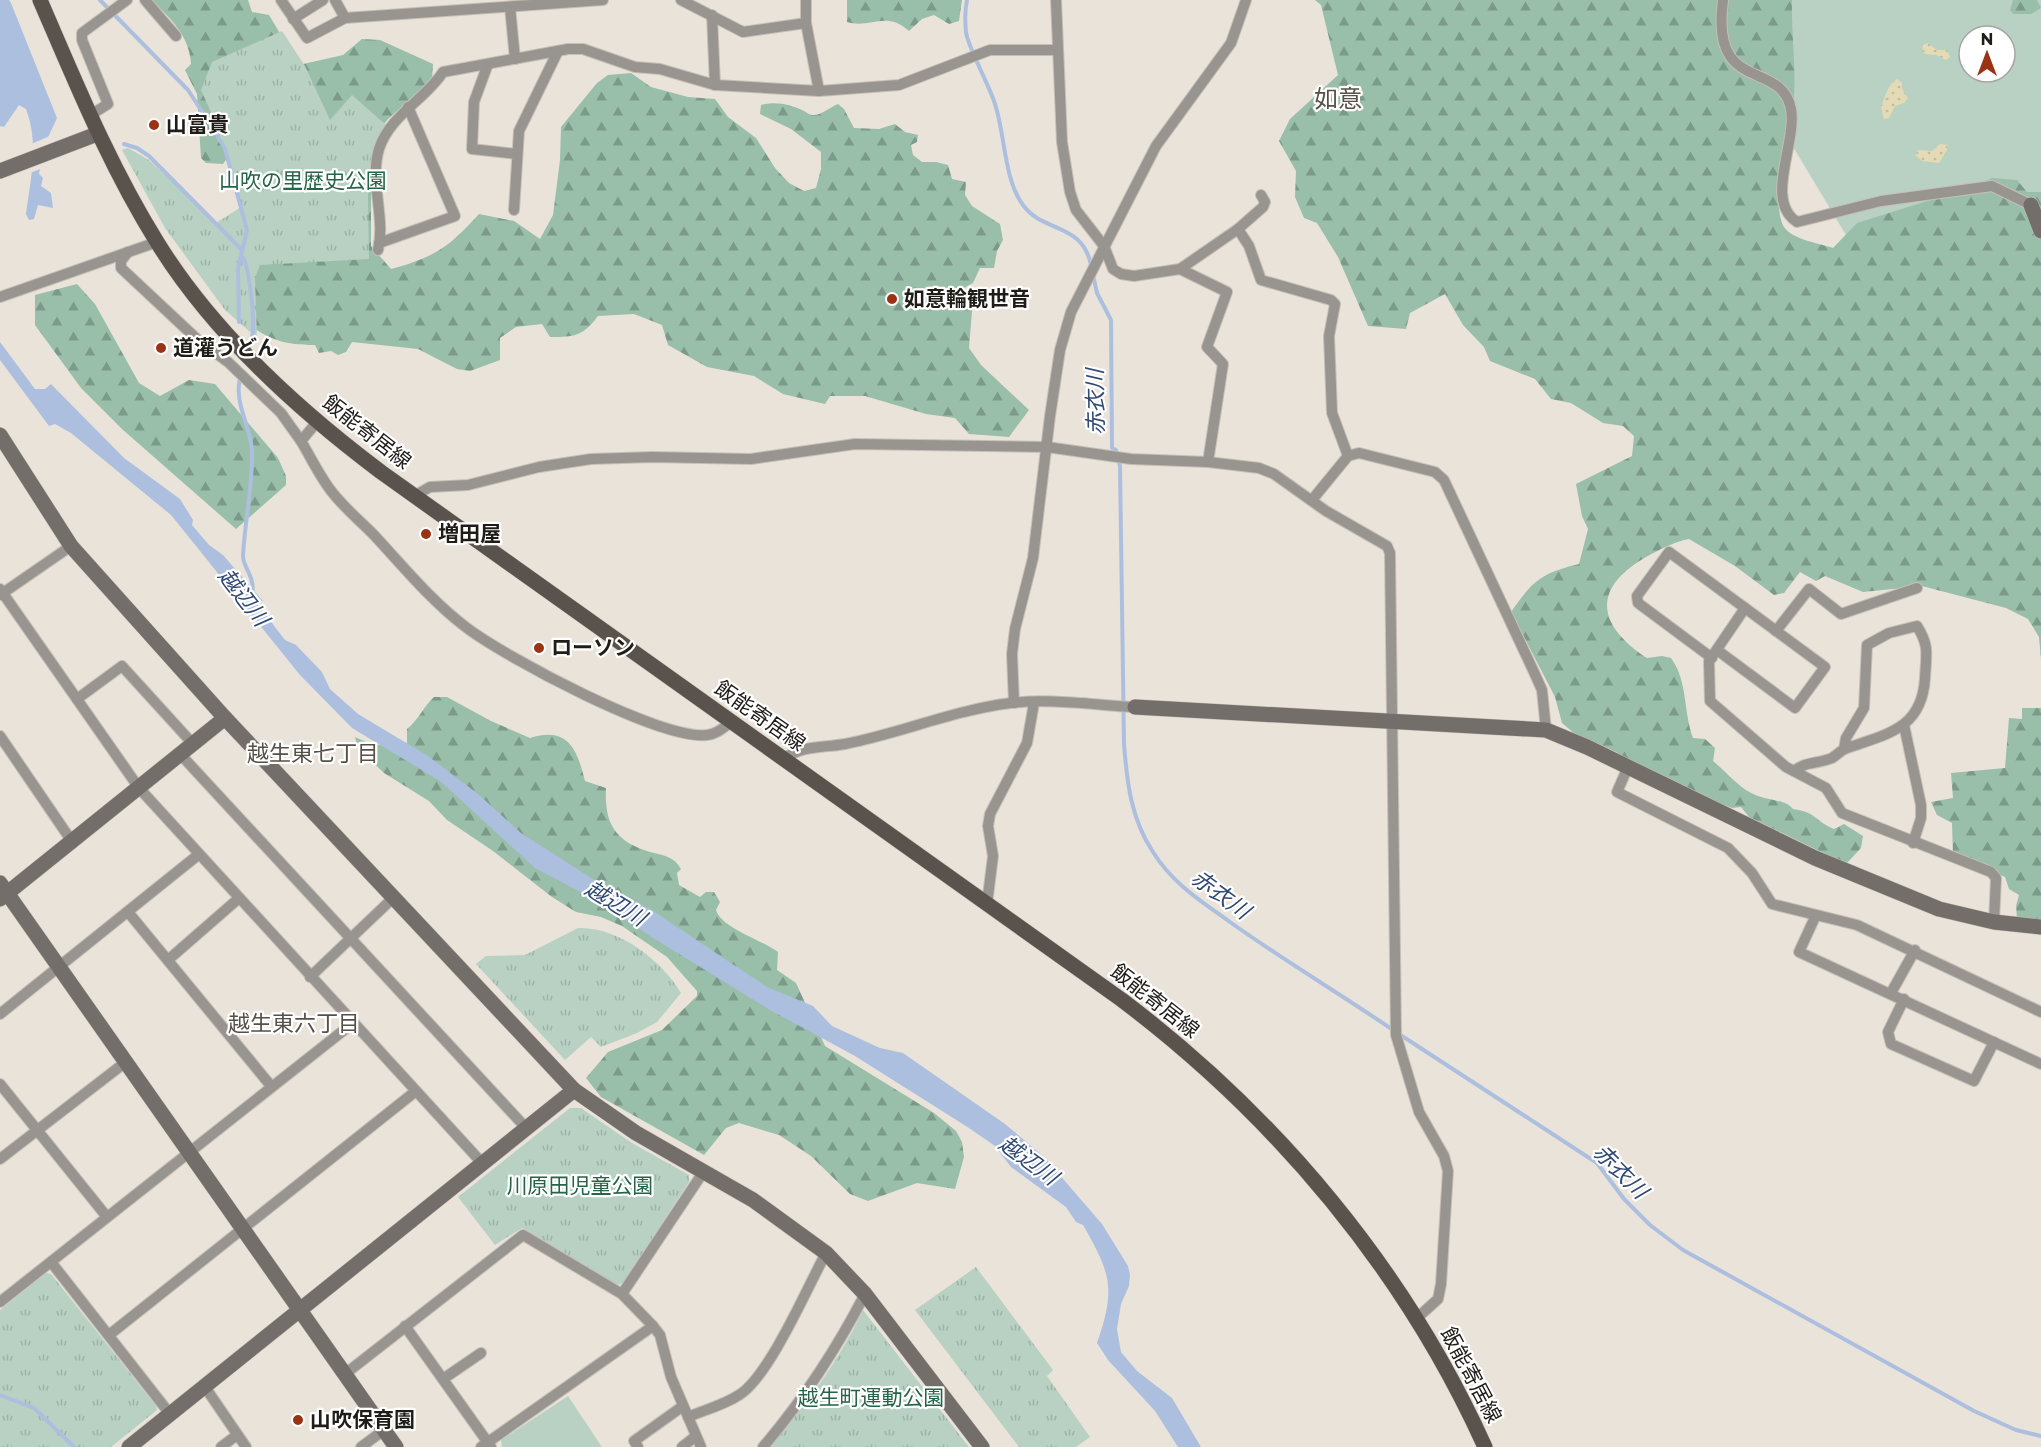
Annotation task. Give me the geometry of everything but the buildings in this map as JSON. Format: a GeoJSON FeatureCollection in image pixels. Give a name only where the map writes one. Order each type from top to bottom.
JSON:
{"type":"FeatureCollection","features":[{"type":"Feature","properties":{"kind":"main road","name":"飯能寄居線"},"geometry":{"type":"LineString","coordinates":[[40,0],[89,116],[157,242],[215,318],[276,384],[317,422],[414,496],[1144,1017],[1246,1107],[1295,1157],[1340,1212],[1416,1319],[1449,1375],[1485,1447]]}},
{"type":"Feature","properties":{"kind":"street"},"geometry":{"type":"LineString","coordinates":[[89,116],[108,104],[82,40],[82,33],[127,0]]}},
{"type":"Feature","properties":{"kind":"street"},"geometry":{"type":"LineString","coordinates":[[145,0],[176,36]]}},
{"type":"Feature","properties":{"kind":"street"},"geometry":{"type":"LineString","coordinates":[[281,0],[307,38],[345,18],[454,6],[510,7],[603,0]]}},
{"type":"Feature","properties":{"kind":"street"},"geometry":{"type":"LineString","coordinates":[[293,19],[323,0]]}},
{"type":"Feature","properties":{"kind":"street"},"geometry":{"type":"LineString","coordinates":[[335,0],[345,18]]}},
{"type":"Feature","properties":{"kind":"street"},"geometry":{"type":"LineString","coordinates":[[681,0],[743,32],[806,23]]}},
{"type":"Feature","properties":{"kind":"street"},"geometry":{"type":"LineString","coordinates":[[806,0],[806,23],[819,91]]}},
{"type":"Feature","properties":{"kind":"street"},"geometry":{"type":"LineString","coordinates":[[1056,0],[1062,142],[1070,192],[1080,217],[1104,246],[1113,269],[1121,274],[1148,276],[1180,269],[1238,229],[1263,207],[1265,202],[1261,195]]}},
{"type":"Feature","properties":{"kind":"street"},"geometry":{"type":"LineString","coordinates":[[1014,703],[1012,654],[1015,629],[1033,558],[1060,350],[1071,312],[1156,146],[1231,44],[1246,0]]}},
{"type":"Feature","properties":{"kind":"street"},"geometry":{"type":"LineString","coordinates":[[1723,0],[1720,21],[1725,50],[1738,67],[1775,84],[1791,109],[1792,127],[1782,189],[1783,207],[1790,217],[1797,222],[1881,201],[1992,186],[2031,205],[2041,231]]}},
{"type":"Feature","properties":{"kind":"street"},"geometry":{"type":"LineString","coordinates":[[510,7],[515,59]]}},
{"type":"Feature","properties":{"kind":"street"},"geometry":{"type":"LineString","coordinates":[[712,15],[715,85]]}},
{"type":"Feature","properties":{"kind":"street"},"geometry":{"type":"LineString","coordinates":[[408,107],[455,216],[379,247],[375,175],[379,149],[393,124],[408,107],[434,86],[443,72],[558,51],[583,49],[635,67],[660,69],[715,85],[819,91],[899,85],[990,50],[1057,50]]}},
{"type":"Feature","properties":{"kind":"street"},"geometry":{"type":"LineString","coordinates":[[514,210],[519,131],[558,51]]}},
{"type":"Feature","properties":{"kind":"street"},"geometry":{"type":"LineString","coordinates":[[488,64],[474,102],[472,148],[517,154]]}},
{"type":"Feature","properties":{"kind":"street"},"geometry":{"type":"LineString","coordinates":[[0,171],[98,134]]}},
{"type":"Feature","properties":{"kind":"street"},"geometry":{"type":"LineString","coordinates":[[1238,229],[1249,246],[1262,280],[1331,300],[1335,304],[1329,336],[1332,413],[1334,425],[1348,456]]}},
{"type":"Feature","properties":{"kind":"street"},"geometry":{"type":"LineString","coordinates":[[0,297],[157,242]]}},
{"type":"Feature","properties":{"kind":"street"},"geometry":{"type":"LineString","coordinates":[[128,252],[121,261],[121,268],[199,341],[228,362],[281,413],[330,489],[420,585],[466,627],[513,656],[615,709],[676,730],[706,735],[717,732],[731,722]]}},
{"type":"Feature","properties":{"kind":"street"},"geometry":{"type":"LineString","coordinates":[[1180,269],[1227,292],[1207,347],[1223,364],[1208,462]]}},
{"type":"Feature","properties":{"kind":"street"},"geometry":{"type":"LineString","coordinates":[[301,441],[317,422]]}},
{"type":"Feature","properties":{"kind":"street"},"geometry":{"type":"LineString","coordinates":[[0,435],[71,546],[225,718],[574,1090],[636,1133],[704,1171],[791,1226],[826,1253],[865,1294],[982,1447]]}},
{"type":"Feature","properties":{"kind":"street"},"geometry":{"type":"LineString","coordinates":[[414,496],[430,487],[468,485],[539,467],[591,459],[652,456],[751,459],[855,444],[1047,447],[1131,459],[1208,462],[1260,468],[1275,474],[1326,511],[1387,546],[1390,553],[1394,722],[1396,1035],[1419,1112],[1444,1156],[1448,1171],[1440,1292],[1438,1299],[1416,1319]]}},
{"type":"Feature","properties":{"kind":"street"},"geometry":{"type":"LineString","coordinates":[[1312,500],[1348,456],[1359,453],[1435,472],[1444,480],[1542,690],[1546,730]]}},
{"type":"Feature","properties":{"kind":"street"},"geometry":{"type":"LineString","coordinates":[[71,546],[1,592],[139,788],[238,899],[483,1164]]}},
{"type":"Feature","properties":{"kind":"street"},"geometry":{"type":"LineString","coordinates":[[1669,552],[1745,608],[1825,667],[1795,708],[1638,603],[1637,596],[1669,552]]}},
{"type":"Feature","properties":{"kind":"street"},"geometry":{"type":"LineString","coordinates":[[1776,631],[1809,589],[1841,614],[1917,588]]}},
{"type":"Feature","properties":{"kind":"street"},"geometry":{"type":"LineString","coordinates":[[1745,608],[1714,654],[1707,674],[1710,700],[1794,771],[1826,788],[1842,813],[1991,872],[1996,878],[1994,922]]}},
{"type":"Feature","properties":{"kind":"street"},"geometry":{"type":"LineString","coordinates":[[1794,771],[1803,763],[1833,758],[1844,749],[1881,738],[1904,725],[1917,710],[1924,696],[1927,643],[1917,626],[1889,633],[1867,645],[1864,708],[1846,738],[1844,749]]}},
{"type":"Feature","properties":{"kind":"street"},"geometry":{"type":"LineString","coordinates":[[77,699],[122,666],[187,750],[351,939],[527,1129]]}},
{"type":"Feature","properties":{"kind":"street"},"geometry":{"type":"LineString","coordinates":[[784,759],[798,750],[846,744],[927,721],[1014,703],[1135,707],[1546,730],[1628,767],[1815,858],[1939,909],[1994,922],[2041,927]]}},
{"type":"Feature","properties":{"kind":"street"},"geometry":{"type":"LineString","coordinates":[[987,904],[993,856],[988,826],[990,814],[1027,743],[1034,703]]}},
{"type":"Feature","properties":{"kind":"street"},"geometry":{"type":"LineString","coordinates":[[225,718],[73,843],[2,892],[60,966],[396,1447]]}},
{"type":"Feature","properties":{"kind":"street"},"geometry":{"type":"LineString","coordinates":[[1904,725],[1921,806],[1921,818],[1913,843]]}},
{"type":"Feature","properties":{"kind":"street"},"geometry":{"type":"LineString","coordinates":[[0,736],[73,843]]}},
{"type":"Feature","properties":{"kind":"street"},"geometry":{"type":"LineString","coordinates":[[1628,767],[1617,792],[1728,848],[1752,873],[1772,904],[1857,925],[1915,950],[2041,1012]]}},
{"type":"Feature","properties":{"kind":"street"},"geometry":{"type":"LineString","coordinates":[[0,1014],[198,855]]}},
{"type":"Feature","properties":{"kind":"street"},"geometry":{"type":"LineString","coordinates":[[310,977],[393,898]]}},
{"type":"Feature","properties":{"kind":"street"},"geometry":{"type":"LineString","coordinates":[[168,960],[238,899]]}},
{"type":"Feature","properties":{"kind":"street"},"geometry":{"type":"LineString","coordinates":[[128,912],[271,1086]]}},
{"type":"Feature","properties":{"kind":"street"},"geometry":{"type":"LineString","coordinates":[[1816,915],[1799,952],[1892,993],[2041,1064]]}},
{"type":"Feature","properties":{"kind":"street"},"geometry":{"type":"LineString","coordinates":[[1892,993],[1915,950]]}},
{"type":"Feature","properties":{"kind":"street"},"geometry":{"type":"LineString","coordinates":[[1904,999],[1888,1032],[1892,1044],[1974,1081],[1994,1042]]}},
{"type":"Feature","properties":{"kind":"street"},"geometry":{"type":"LineString","coordinates":[[2,1297],[51,1262],[353,1023]]}},
{"type":"Feature","properties":{"kind":"street"},"geometry":{"type":"LineString","coordinates":[[0,1159],[127,1061]]}},
{"type":"Feature","properties":{"kind":"street"},"geometry":{"type":"LineString","coordinates":[[0,1084],[107,1217]]}},
{"type":"Feature","properties":{"kind":"street"},"geometry":{"type":"LineString","coordinates":[[129,1447],[574,1090]]}},
{"type":"Feature","properties":{"kind":"street"},"geometry":{"type":"LineString","coordinates":[[109,1335],[416,1091]]}},
{"type":"Feature","properties":{"kind":"street"},"geometry":{"type":"LineString","coordinates":[[622,1294],[704,1171]]}},
{"type":"Feature","properties":{"kind":"street"},"geometry":{"type":"LineString","coordinates":[[345,1374],[523,1235],[622,1294],[660,1335],[683,1406],[701,1447]]}},
{"type":"Feature","properties":{"kind":"street"},"geometry":{"type":"LineString","coordinates":[[688,1418],[740,1395],[752,1383],[769,1359],[826,1253]]}},
{"type":"Feature","properties":{"kind":"street"},"geometry":{"type":"LineString","coordinates":[[51,1262],[170,1414]]}},
{"type":"Feature","properties":{"kind":"street"},"geometry":{"type":"LineString","coordinates":[[763,1447],[814,1384],[837,1349],[865,1294]]}},
{"type":"Feature","properties":{"kind":"street"},"geometry":{"type":"LineString","coordinates":[[405,1326],[487,1446],[652,1326]]}},
{"type":"Feature","properties":{"kind":"street"},"geometry":{"type":"LineString","coordinates":[[443,1379],[481,1353]]}},
{"type":"Feature","properties":{"kind":"street"},"geometry":{"type":"LineString","coordinates":[[205,1387],[246,1447]]}},
{"type":"Feature","properties":{"kind":"street"},"geometry":{"type":"LineString","coordinates":[[638,1447],[634,1441],[683,1406]]}},
{"type":"Feature","properties":{"kind":"street"},"geometry":{"type":"LineString","coordinates":[[361,1447],[384,1430]]}},
{"type":"Feature","properties":{"kind":"street"},"geometry":{"type":"LineString","coordinates":[[221,1447],[237,1435]]}},
{"type":"Feature","properties":{"kind":"street"},"geometry":{"type":"LineString","coordinates":[[682,1447],[696,1436]]}},
{"type":"Feature","properties":{"kind":"green space"},"geometry":{"type":"Polygon","coordinates":[[[151,0],[248,0],[252,12],[269,15],[299,65],[343,55],[362,39],[380,40],[433,64],[432,80],[388,119],[376,134],[371,152],[371,246],[391,269],[440,250],[479,214],[514,221],[540,239],[553,215],[560,160],[561,127],[597,83],[608,75],[631,73],[651,87],[688,97],[715,99],[728,117],[756,138],[775,168],[789,183],[804,191],[816,188],[821,169],[821,152],[791,129],[760,114],[761,105],[783,104],[815,115],[838,104],[844,109],[854,128],[879,129],[895,124],[905,132],[918,135],[917,142],[911,145],[913,155],[922,162],[948,165],[952,179],[966,182],[965,195],[972,206],[1000,224],[1003,240],[997,251],[994,268],[980,268],[973,283],[964,288],[973,299],[969,348],[981,365],[1029,410],[1009,437],[969,434],[955,418],[926,414],[865,396],[830,396],[825,404],[783,394],[754,376],[707,367],[668,345],[662,325],[634,314],[598,316],[588,328],[566,337],[550,337],[542,324],[516,327],[500,338],[500,360],[470,371],[457,369],[418,349],[352,342],[346,352],[338,355],[331,351],[319,353],[315,345],[291,343],[269,337],[255,329],[251,278],[229,120],[217,127],[228,157],[223,164],[206,163],[201,158],[197,94],[185,70],[191,64],[187,45],[178,28],[151,0]]]}},
{"type":"Feature","properties":{"kind":"green space"},"geometry":{"type":"Polygon","coordinates":[[[847,0],[962,0],[959,21],[949,24],[934,15],[922,19],[909,31],[893,22],[855,24],[847,22],[847,0]]]}},
{"type":"Feature","properties":{"kind":"green space"},"geometry":{"type":"Polygon","coordinates":[[[1315,0],[1792,0],[1794,96],[1778,193],[1782,223],[1790,233],[1804,240],[1833,248],[1857,223],[1972,187],[1992,178],[2017,180],[2027,192],[2041,192],[2041,659],[2039,637],[2028,619],[2006,608],[1922,586],[1863,592],[1825,576],[1816,581],[1800,572],[1784,593],[1774,595],[1735,566],[1689,539],[1662,549],[1628,569],[1609,594],[1607,607],[1610,620],[1618,633],[1647,658],[1662,656],[1671,658],[1683,686],[1693,738],[1705,739],[1715,748],[1713,761],[1752,793],[1806,812],[1834,829],[1844,824],[1863,836],[1861,848],[1846,864],[1749,817],[1741,807],[1732,808],[1656,779],[1616,752],[1575,734],[1562,723],[1555,697],[1511,612],[1539,579],[1579,564],[1588,529],[1582,516],[1576,484],[1632,456],[1634,436],[1623,426],[1603,423],[1571,403],[1551,399],[1535,379],[1490,361],[1484,347],[1463,325],[1445,294],[1410,313],[1406,329],[1368,326],[1338,257],[1317,223],[1304,218],[1295,197],[1296,171],[1279,141],[1290,119],[1338,75],[1321,5],[1315,0]]]}},
{"type":"Feature","properties":{"kind":"green space"},"geometry":{"type":"Polygon","coordinates":[[[1732,0],[2041,0],[2041,193],[1849,240],[1738,55],[1732,0]]]}},
{"type":"Feature","properties":{"kind":"green space"},"geometry":{"type":"Polygon","coordinates":[[[2013,0],[2037,0],[2041,8],[2031,14],[2013,14],[2010,10],[2013,0]]]}},
{"type":"Feature","properties":{"kind":"green space","name":"山吹の里歴史公園"},"geometry":{"type":"Polygon","coordinates":[[[282,31],[305,66],[330,120],[352,95],[386,125],[372,154],[368,196],[369,259],[260,265],[255,278],[257,338],[225,310],[165,228],[122,150],[128,148],[149,160],[216,223],[241,207],[225,147],[201,90],[212,62],[282,31]]]}},
{"type":"Feature","properties":{"kind":"green space"},"geometry":{"type":"Polygon","coordinates":[[[77,284],[95,304],[139,383],[160,396],[189,380],[215,384],[278,458],[286,476],[286,485],[236,529],[122,429],[81,388],[35,325],[35,295],[77,284]]]}},
{"type":"Feature","properties":{"kind":"green space"},"geometry":{"type":"Polygon","coordinates":[[[434,697],[447,697],[491,721],[530,738],[554,735],[569,743],[578,759],[585,781],[606,788],[607,813],[615,831],[622,838],[641,849],[673,859],[681,869],[677,873],[679,885],[700,897],[706,892],[714,892],[720,902],[716,910],[726,923],[778,952],[777,970],[796,983],[825,1046],[934,1113],[956,1131],[962,1142],[964,1157],[955,1189],[917,1183],[868,1201],[850,1194],[811,1156],[779,1135],[739,1123],[726,1128],[704,1155],[601,1097],[586,1078],[608,1052],[662,1030],[697,996],[697,991],[667,957],[622,926],[601,917],[576,912],[552,897],[493,851],[447,820],[429,801],[384,773],[359,749],[355,737],[380,745],[407,743],[407,729],[434,697]]]}},
{"type":"Feature","properties":{"kind":"green space"},"geometry":{"type":"Polygon","coordinates":[[[2022,708],[2041,708],[2041,921],[2017,919],[2016,906],[2019,895],[2009,889],[2005,877],[1953,855],[1952,823],[1937,815],[1931,802],[1953,798],[1951,773],[2005,768],[2009,718],[2022,719],[2022,708]]]}},
{"type":"Feature","properties":{"kind":"green space"},"geometry":{"type":"Polygon","coordinates":[[[578,928],[608,933],[637,947],[662,969],[681,993],[657,1022],[637,1033],[601,1047],[591,1037],[565,1060],[476,964],[486,956],[525,955],[578,928]]]}},
{"type":"Feature","properties":{"kind":"green space","name":"川原田児童公園"},"geometry":{"type":"Polygon","coordinates":[[[570,1108],[581,1108],[632,1143],[689,1175],[689,1182],[623,1283],[617,1285],[522,1228],[495,1245],[458,1197],[570,1108]]]}},
{"type":"Feature","properties":{"kind":"green space"},"geometry":{"type":"Polygon","coordinates":[[[976,1267],[1053,1370],[1047,1376],[1090,1437],[1076,1447],[1019,1447],[915,1310],[976,1267]]]}},
{"type":"Feature","properties":{"kind":"green space"},"geometry":{"type":"Polygon","coordinates":[[[46,1273],[51,1274],[156,1406],[157,1410],[111,1447],[0,1447],[0,1310],[46,1273]]]}},
{"type":"Feature","properties":{"kind":"green space","name":"越生町運動公園"},"geometry":{"type":"Polygon","coordinates":[[[863,1310],[969,1447],[769,1447],[821,1382],[863,1310]]]}},
{"type":"Feature","properties":{"kind":"green space"},"geometry":{"type":"Polygon","coordinates":[[[568,1396],[602,1447],[502,1447],[501,1440],[568,1396]]]}},
{"type":"Feature","properties":{"kind":"sand"},"geometry":{"type":"Polygon","coordinates":[[[1928,43],[1937,50],[1947,50],[1950,57],[1946,60],[1936,55],[1925,54],[1922,51],[1923,45],[1928,43]]]}},
{"type":"Feature","properties":{"kind":"sand"},"geometry":{"type":"Polygon","coordinates":[[[1897,79],[1902,83],[1902,89],[1908,98],[1904,103],[1895,106],[1889,118],[1884,119],[1881,107],[1889,87],[1897,79]]]}},
{"type":"Feature","properties":{"kind":"sand"},"geometry":{"type":"Polygon","coordinates":[[[1940,144],[1947,145],[1947,150],[1939,163],[1922,161],[1915,155],[1918,150],[1932,151],[1940,144]]]}},
{"type":"Feature","properties":{"kind":"water"},"geometry":{"type":"Polygon","coordinates":[[[0,0],[9,0],[11,3],[57,118],[44,146],[39,174],[43,178],[41,186],[51,193],[53,208],[38,205],[34,219],[29,220],[26,214],[33,148],[26,109],[19,105],[4,127],[0,126],[0,0]]]}},
{"type":"Feature","properties":{"kind":"water","name":"越辺川"},"geometry":{"type":"Polygon","coordinates":[[[0,342],[35,389],[45,389],[51,384],[124,458],[180,499],[193,520],[192,525],[209,545],[223,555],[263,601],[255,601],[285,640],[296,645],[322,672],[330,689],[358,714],[428,756],[478,794],[521,833],[599,883],[650,909],[767,987],[813,1006],[832,1026],[880,1048],[903,1053],[1005,1124],[1045,1158],[1102,1224],[1128,1266],[1129,1286],[1121,1304],[1117,1329],[1121,1352],[1137,1371],[1172,1398],[1201,1447],[1178,1447],[1155,1411],[1108,1360],[1097,1343],[1107,1308],[1108,1282],[1100,1256],[1083,1225],[1076,1222],[1066,1207],[1011,1167],[995,1146],[969,1128],[855,1056],[770,1010],[650,936],[607,906],[535,868],[440,781],[352,728],[300,675],[171,515],[71,433],[55,424],[49,426],[0,360],[0,342]]]}},
{"type":"Feature","properties":{"kind":"pier"},"geometry":{"type":"Polygon","coordinates":[[[52,135],[43,168],[30,173],[29,145],[52,135]]]}},
{"type":"Feature","properties":{"kind":"waterway"},"geometry":{"type":"LineString","coordinates":[[100,0],[188,90],[225,149],[247,230],[241,255],[247,269],[252,304],[253,332],[248,351]]}},
{"type":"Feature","properties":{"kind":"waterway","name":"赤衣川"},"geometry":{"type":"LineString","coordinates":[[967,0],[966,32],[974,57],[995,104],[1008,170],[1017,195],[1031,214],[1079,241],[1091,265]]}},
{"type":"Feature","properties":{"kind":"waterway"},"geometry":{"type":"LineString","coordinates":[[124,144],[137,148],[149,156],[242,250]]}},
{"type":"Feature","properties":{"kind":"waterway"},"geometry":{"type":"LineString","coordinates":[[239,322],[238,269],[241,255]]}},
{"type":"Feature","properties":{"kind":"waterway","name":"赤衣川"},"geometry":{"type":"LineString","coordinates":[[1093,275],[1097,293],[1111,320],[1112,448],[1116,450],[1120,466],[1124,744],[1131,800],[1140,827],[1161,863],[1188,891],[1250,936],[1393,1030]]}},
{"type":"Feature","properties":{"kind":"waterway","name":"越辺川"},"geometry":{"type":"LineString","coordinates":[[240,378],[239,396],[252,450],[243,555],[251,577],[252,594]]}},
{"type":"Feature","properties":{"kind":"waterway","name":"赤衣川"},"geometry":{"type":"LineString","coordinates":[[1399,1034],[1597,1163],[1624,1199],[1650,1225],[1683,1250],[1974,1411],[2016,1430],[2041,1436]]}},
{"type":"Feature","properties":{"kind":"waterway"},"geometry":{"type":"LineString","coordinates":[[0,1395],[34,1408],[74,1447]]}},
{"type":"Feature","properties":{"kind":"place","name":"山富貴"},"geometry":{"type":"Point","coordinates":[154,125]}},
{"type":"Feature","properties":{"kind":"place","name":"如意輪観世音"},"geometry":{"type":"Point","coordinates":[892,299]}},
{"type":"Feature","properties":{"kind":"place","name":"道灌うどん"},"geometry":{"type":"Point","coordinates":[161,348]}},
{"type":"Feature","properties":{"kind":"place","name":"増田屋"},"geometry":{"type":"Point","coordinates":[426,534]}},
{"type":"Feature","properties":{"kind":"place","name":"ローソン"},"geometry":{"type":"Point","coordinates":[539,648]}},
{"type":"Feature","properties":{"kind":"place","name":"山吹保育園"},"geometry":{"type":"Point","coordinates":[298,1420]}},
{"type":"Feature","properties":{"kind":"district","name":"如意"},"geometry":{"type":"Point","coordinates":[1338,99]}},
{"type":"Feature","properties":{"kind":"district","name":"越生東七丁目"},"geometry":{"type":"Point","coordinates":[313,753]}},
{"type":"Feature","properties":{"kind":"district","name":"越生東六丁目"},"geometry":{"type":"Point","coordinates":[294,1023]}}]}
